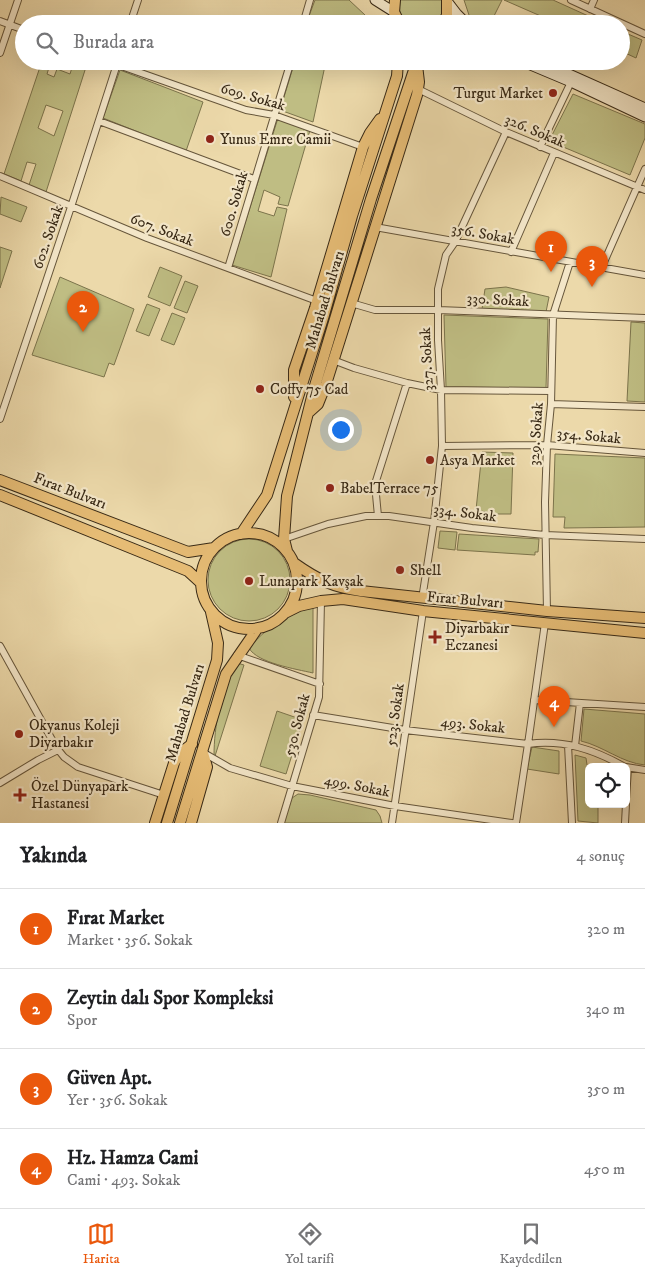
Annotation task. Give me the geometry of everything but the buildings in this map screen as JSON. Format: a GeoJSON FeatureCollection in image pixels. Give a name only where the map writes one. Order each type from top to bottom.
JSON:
{"type":"FeatureCollection","features":[{"type":"Feature","properties":{"kind":"main road"},"geometry":{"type":"LineString","coordinates":[[375,0],[392,15]]}},
{"type":"Feature","properties":{"kind":"main road"},"geometry":{"type":"LineString","coordinates":[[395,0],[396,15]]}},
{"type":"Feature","properties":{"kind":"main road"},"geometry":{"type":"LineString","coordinates":[[447,0],[447,15]]}},
{"type":"Feature","properties":{"kind":"main road"},"geometry":{"type":"LineString","coordinates":[[447,0],[458,15]]}},
{"type":"Feature","properties":{"kind":"main road","name":"Mahabad Bulvarı"},"geometry":{"type":"LineString","coordinates":[[240,534],[267,495],[352,216],[386,113],[397,70]]}},
{"type":"Feature","properties":{"kind":"main road","name":"Mahabad Bulvarı"},"geometry":{"type":"LineString","coordinates":[[287,551],[284,538],[286,496],[371,199],[414,70]]}},
{"type":"Feature","properties":{"kind":"main road"},"geometry":{"type":"LineString","coordinates":[[308,414],[318,404],[333,360],[418,89],[418,70]]}},
{"type":"Feature","properties":{"kind":"main road"},"geometry":{"type":"LineString","coordinates":[[542,70],[645,117]]}},
{"type":"Feature","properties":{"kind":"main road"},"geometry":{"type":"LineString","coordinates":[[560,70],[645,108]]}},
{"type":"Feature","properties":{"kind":"main road"},"geometry":{"type":"LineString","coordinates":[[294,411],[294,370],[317,301],[363,147],[370,133],[386,113]]}},
{"type":"Feature","properties":{"kind":"main road","name":"Fırat Bulvarı"},"geometry":{"type":"LineString","coordinates":[[0,480],[188,552],[214,548]]}},
{"type":"Feature","properties":{"kind":"main road","name":"Fırat Bulvarı"},"geometry":{"type":"LineString","coordinates":[[0,495],[188,571],[200,582]]}},
{"type":"Feature","properties":{"kind":"main road"},"geometry":{"type":"LineString","coordinates":[[254,533],[266,536],[277,542],[287,551],[294,564],[296,574],[295,594],[285,613],[268,626],[257,629],[231,626],[220,620],[210,611],[200,582],[204,564],[214,548],[226,538],[240,534],[254,533]]}},
{"type":"Feature","properties":{"kind":"main road","name":"Fırat Bulvarı"},"geometry":{"type":"LineString","coordinates":[[294,564],[318,579],[337,587],[344,594],[422,611],[645,633]]}},
{"type":"Feature","properties":{"kind":"main road","name":"Fırat Bulvarı"},"geometry":{"type":"LineString","coordinates":[[285,613],[299,606],[344,594],[645,618]]}},
{"type":"Feature","properties":{"kind":"main road","name":"Mahabad Bulvarı"},"geometry":{"type":"LineString","coordinates":[[167,823],[217,660],[218,643],[210,611]]}},
{"type":"Feature","properties":{"kind":"main road","name":"Mahabad Bulvarı"},"geometry":{"type":"LineString","coordinates":[[180,823],[203,753],[220,689],[237,655],[257,629]]}},
{"type":"Feature","properties":{"kind":"main road"},"geometry":{"type":"LineString","coordinates":[[155,823],[174,763],[180,754],[192,743]]}},
{"type":"Feature","properties":{"kind":"main road"},"geometry":{"type":"LineString","coordinates":[[191,823],[207,766],[203,753]]}},
{"type":"Feature","properties":{"kind":"street"},"geometry":{"type":"LineString","coordinates":[[0,53],[18,0]]}},
{"type":"Feature","properties":{"kind":"street"},"geometry":{"type":"LineString","coordinates":[[133,15],[138,0]]}},
{"type":"Feature","properties":{"kind":"street"},"geometry":{"type":"LineString","coordinates":[[306,15],[310,0]]}},
{"type":"Feature","properties":{"kind":"street"},"geometry":{"type":"LineString","coordinates":[[571,0],[603,15]]}},
{"type":"Feature","properties":{"kind":"street"},"geometry":{"type":"LineString","coordinates":[[590,9],[594,0]]}},
{"type":"Feature","properties":{"kind":"street"},"geometry":{"type":"LineString","coordinates":[[0,21],[15,27]]}},
{"type":"Feature","properties":{"kind":"street"},"geometry":{"type":"LineString","coordinates":[[630,27],[645,34]]}},
{"type":"Feature","properties":{"kind":"street","name":"602. Sokak"},"geometry":{"type":"LineString","coordinates":[[0,420],[3,404],[71,207],[115,70]]}},
{"type":"Feature","properties":{"kind":"street","name":"609. Sokak"},"geometry":{"type":"LineString","coordinates":[[136,70],[246,110],[274,115],[363,147]]}},
{"type":"Feature","properties":{"kind":"street","name":"600. Sokak"},"geometry":{"type":"LineString","coordinates":[[228,268],[288,70]]}},
{"type":"Feature","properties":{"kind":"street"},"geometry":{"type":"LineString","coordinates":[[540,147],[571,82]]}},
{"type":"Feature","properties":{"kind":"street","name":"326. Sokak"},"geometry":{"type":"LineString","coordinates":[[418,89],[506,132],[645,190]]}},
{"type":"Feature","properties":{"kind":"street"},"geometry":{"type":"LineString","coordinates":[[99,121],[254,179]]}},
{"type":"Feature","properties":{"kind":"street","name":"327. Sokak"},"geometry":{"type":"LineString","coordinates":[[422,599],[434,522],[442,446],[438,290],[446,255],[455,242],[506,132]]}},
{"type":"Feature","properties":{"kind":"street"},"geometry":{"type":"LineString","coordinates":[[511,252],[554,152]]}},
{"type":"Feature","properties":{"kind":"street"},"geometry":{"type":"LineString","coordinates":[[602,269],[645,169]]}},
{"type":"Feature","properties":{"kind":"street","name":"607. Sokak"},"geometry":{"type":"LineString","coordinates":[[0,176],[71,207],[317,301]]}},
{"type":"Feature","properties":{"kind":"street","name":"356. Sokak"},"geometry":{"type":"LineString","coordinates":[[375,227],[602,269],[645,275]]}},
{"type":"Feature","properties":{"kind":"street","name":"329. Sokak"},"geometry":{"type":"LineString","coordinates":[[547,611],[545,535],[553,315],[570,262]]}},
{"type":"Feature","properties":{"kind":"street","name":"330. Sokak"},"geometry":{"type":"LineString","coordinates":[[351,303],[375,310],[438,310],[645,318]]}},
{"type":"Feature","properties":{"kind":"street"},"geometry":{"type":"LineString","coordinates":[[333,360],[354,368],[441,390],[551,391]]}},
{"type":"Feature","properties":{"kind":"street"},"geometry":{"type":"LineString","coordinates":[[378,516],[376,484],[408,383]]}},
{"type":"Feature","properties":{"kind":"street"},"geometry":{"type":"LineString","coordinates":[[551,404],[645,407]]}},
{"type":"Feature","properties":{"kind":"street","name":"354. Sokak"},"geometry":{"type":"LineString","coordinates":[[442,446],[547,446],[645,453]]}},
{"type":"Feature","properties":{"kind":"street","name":"334. Sokak"},"geometry":{"type":"LineString","coordinates":[[284,538],[328,524],[366,516],[378,516],[545,535],[645,540]]}},
{"type":"Feature","properties":{"kind":"street","name":"530. Sokak"},"geometry":{"type":"LineString","coordinates":[[280,823],[319,697],[321,601]]}},
{"type":"Feature","properties":{"kind":"street","name":"523. Sokak"},"geometry":{"type":"LineString","coordinates":[[392,823],[422,611]]}},
{"type":"Feature","properties":{"kind":"street"},"geometry":{"type":"LineString","coordinates":[[514,823],[528,744],[545,623]]}},
{"type":"Feature","properties":{"kind":"street"},"geometry":{"type":"LineString","coordinates":[[0,646],[64,758],[78,767],[164,795]]}},
{"type":"Feature","properties":{"kind":"street"},"geometry":{"type":"LineString","coordinates":[[237,655],[320,684]]}},
{"type":"Feature","properties":{"kind":"street"},"geometry":{"type":"LineString","coordinates":[[534,700],[645,707]]}},
{"type":"Feature","properties":{"kind":"street"},"geometry":{"type":"LineString","coordinates":[[572,823],[572,746],[580,703]]}},
{"type":"Feature","properties":{"kind":"street","name":"493. Sokak"},"geometry":{"type":"LineString","coordinates":[[313,715],[405,730],[528,744],[539,742],[572,746],[602,754],[619,763]]}},
{"type":"Feature","properties":{"kind":"street"},"geometry":{"type":"LineString","coordinates":[[0,783],[58,750]]}},
{"type":"Feature","properties":{"kind":"street","name":"499. Sokak"},"geometry":{"type":"LineString","coordinates":[[203,753],[230,768],[292,786],[395,806],[514,823]]}},
{"type":"Feature","properties":{"kind":"street","name":"493. Sokak"},"geometry":{"type":"LineString","coordinates":[[630,768],[645,770]]}},
{"type":"Feature","properties":{"kind":"street"},"geometry":{"type":"LineString","coordinates":[[625,823],[626,808]]}},
{"type":"Feature","properties":{"kind":"shaded area"},"geometry":{"type":"Polygon","coordinates":[[[315,0],[349,0],[365,15],[309,15],[315,0]]]}},
{"type":"Feature","properties":{"kind":"shaded area"},"geometry":{"type":"Polygon","coordinates":[[[400,0],[442,0],[443,9],[442,15],[401,15],[400,0]]]}},
{"type":"Feature","properties":{"kind":"shaded area"},"geometry":{"type":"Polygon","coordinates":[[[464,0],[502,0],[494,15],[469,15],[464,0]]]}},
{"type":"Feature","properties":{"kind":"shaded area"},"geometry":{"type":"Polygon","coordinates":[[[504,0],[553,0],[586,15],[538,15],[504,0]]]}},
{"type":"Feature","properties":{"kind":"shaded area"},"geometry":{"type":"Polygon","coordinates":[[[630,35],[642,40],[636,58],[630,55],[630,35]]]}},
{"type":"Feature","properties":{"kind":"shaded area"},"geometry":{"type":"Polygon","coordinates":[[[39,70],[48,70],[47,74],[54,77],[57,70],[70,74],[71,70],[85,70],[46,192],[29,185],[36,164],[27,162],[21,181],[4,174],[39,70]],[[46,105],[38,128],[54,136],[63,111],[46,105]]]}},
{"type":"Feature","properties":{"kind":"shaded area"},"geometry":{"type":"Polygon","coordinates":[[[120,70],[203,102],[186,151],[103,118],[120,70]]]}},
{"type":"Feature","properties":{"kind":"shaded area"},"geometry":{"type":"Polygon","coordinates":[[[292,70],[324,70],[313,122],[280,110],[292,70]]]}},
{"type":"Feature","properties":{"kind":"shaded area"},"geometry":{"type":"Polygon","coordinates":[[[573,94],[645,124],[645,138],[630,175],[549,141],[573,94]]]}},
{"type":"Feature","properties":{"kind":"shaded area"},"geometry":{"type":"Polygon","coordinates":[[[278,118],[310,130],[288,206],[278,204],[280,197],[264,190],[258,211],[274,216],[277,207],[287,209],[271,277],[232,265],[278,118]]]}},
{"type":"Feature","properties":{"kind":"shaded area"},"geometry":{"type":"Polygon","coordinates":[[[1,197],[27,207],[21,222],[0,214],[1,197]]]}},
{"type":"Feature","properties":{"kind":"shaded area"},"geometry":{"type":"Polygon","coordinates":[[[0,247],[12,251],[0,288],[0,247]]]}},
{"type":"Feature","properties":{"kind":"shaded area"},"geometry":{"type":"Polygon","coordinates":[[[160,267],[182,276],[170,306],[148,297],[160,267]]]}},
{"type":"Feature","properties":{"kind":"shaded area"},"geometry":{"type":"Polygon","coordinates":[[[60,277],[134,309],[114,365],[109,363],[104,377],[32,355],[60,277]]]}},
{"type":"Feature","properties":{"kind":"shaded area"},"geometry":{"type":"Polygon","coordinates":[[[185,281],[198,286],[187,313],[174,308],[185,281]]]}},
{"type":"Feature","properties":{"kind":"shaded area"},"geometry":{"type":"Polygon","coordinates":[[[506,287],[549,297],[546,312],[482,309],[485,289],[506,287]]]}},
{"type":"Feature","properties":{"kind":"shaded area"},"geometry":{"type":"Polygon","coordinates":[[[147,304],[160,309],[149,336],[136,331],[147,304]]]}},
{"type":"Feature","properties":{"kind":"shaded area"},"geometry":{"type":"Polygon","coordinates":[[[172,313],[185,318],[174,345],[161,340],[172,313]]]}},
{"type":"Feature","properties":{"kind":"shaded area"},"geometry":{"type":"Polygon","coordinates":[[[444,315],[548,319],[546,388],[446,387],[444,315]]]}},
{"type":"Feature","properties":{"kind":"shaded area"},"geometry":{"type":"Polygon","coordinates":[[[631,322],[645,323],[645,402],[627,401],[631,322]]]}},
{"type":"Feature","properties":{"kind":"shaded area"},"geometry":{"type":"Polygon","coordinates":[[[482,452],[513,453],[511,514],[496,514],[476,510],[482,452]]]}},
{"type":"Feature","properties":{"kind":"shaded area"},"geometry":{"type":"Polygon","coordinates":[[[555,454],[645,458],[645,527],[564,528],[565,517],[553,517],[555,454]]]}},
{"type":"Feature","properties":{"kind":"shaded area"},"geometry":{"type":"Polygon","coordinates":[[[440,531],[457,532],[455,550],[438,548],[440,531]]]}},
{"type":"Feature","properties":{"kind":"shaded area"},"geometry":{"type":"Polygon","coordinates":[[[459,534],[539,539],[538,552],[535,552],[535,555],[457,550],[459,534]]]}},
{"type":"Feature","properties":{"kind":"shaded area"},"geometry":{"type":"Polygon","coordinates":[[[249,539],[265,543],[278,551],[286,564],[290,580],[286,596],[278,609],[265,617],[249,621],[233,617],[220,609],[212,596],[208,580],[212,564],[220,551],[233,543],[249,539]]]}},
{"type":"Feature","properties":{"kind":"shaded area"},"geometry":{"type":"Polygon","coordinates":[[[313,608],[313,673],[260,658],[249,648],[262,635],[286,617],[313,608]]]}},
{"type":"Feature","properties":{"kind":"shaded area"},"geometry":{"type":"Polygon","coordinates":[[[237,663],[244,665],[214,756],[215,732],[220,708],[231,674],[237,663]]]}},
{"type":"Feature","properties":{"kind":"shaded area"},"geometry":{"type":"Polygon","coordinates":[[[584,709],[645,714],[645,765],[620,758],[581,741],[584,709]]]}},
{"type":"Feature","properties":{"kind":"shaded area"},"geometry":{"type":"Polygon","coordinates":[[[277,711],[303,720],[286,774],[260,766],[277,711]]]}},
{"type":"Feature","properties":{"kind":"shaded area"},"geometry":{"type":"Polygon","coordinates":[[[532,747],[559,751],[559,774],[527,769],[532,747]]]}},
{"type":"Feature","properties":{"kind":"shaded area"},"geometry":{"type":"Polygon","coordinates":[[[575,755],[586,758],[585,808],[598,808],[598,823],[578,821],[575,755]]]}},
{"type":"Feature","properties":{"kind":"shaded area"},"geometry":{"type":"Polygon","coordinates":[[[298,794],[376,810],[382,823],[283,823],[292,798],[298,794]]]}},
{"type":"Feature","properties":{"kind":"place","name":"Turgut Market"},"geometry":{"type":"Point","coordinates":[553,93]}},
{"type":"Feature","properties":{"kind":"place","name":"Yunus Emre Camii"},"geometry":{"type":"Point","coordinates":[210,139]}},
{"type":"Feature","properties":{"kind":"place","name":"Fırat Market"},"geometry":{"type":"Point","coordinates":[551,272]}},
{"type":"Feature","properties":{"kind":"place","name":"Güven Apt."},"geometry":{"type":"Point","coordinates":[592,287]}},
{"type":"Feature","properties":{"kind":"place","name":"Zeytin dalı Spor Kompleksi"},"geometry":{"type":"Point","coordinates":[83,332]}},
{"type":"Feature","properties":{"kind":"place","name":"Coffy 75 Cad"},"geometry":{"type":"Point","coordinates":[260,389]}},
{"type":"Feature","properties":{"kind":"place","name":"Asya Market"},"geometry":{"type":"Point","coordinates":[430,460]}},
{"type":"Feature","properties":{"kind":"place","name":"BabelTerrace 75"},"geometry":{"type":"Point","coordinates":[330,488]}},
{"type":"Feature","properties":{"kind":"place","name":"Shell"},"geometry":{"type":"Point","coordinates":[400,570]}},
{"type":"Feature","properties":{"kind":"place","name":"Lunapark Kavşak"},"geometry":{"type":"Point","coordinates":[249,581]}},
{"type":"Feature","properties":{"kind":"place","name":"Diyarbakır Eczanesi"},"geometry":{"type":"Point","coordinates":[435,637]}},
{"type":"Feature","properties":{"kind":"place","name":"Hz. Hamza Cami"},"geometry":{"type":"Point","coordinates":[554,727]}},
{"type":"Feature","properties":{"kind":"place","name":"Okyanus Koleji Diyarbakır"},"geometry":{"type":"Point","coordinates":[19,734]}},
{"type":"Feature","properties":{"kind":"place","name":"Özel Dünyapark Hastanesi"},"geometry":{"type":"Point","coordinates":[20,795]}}]}
